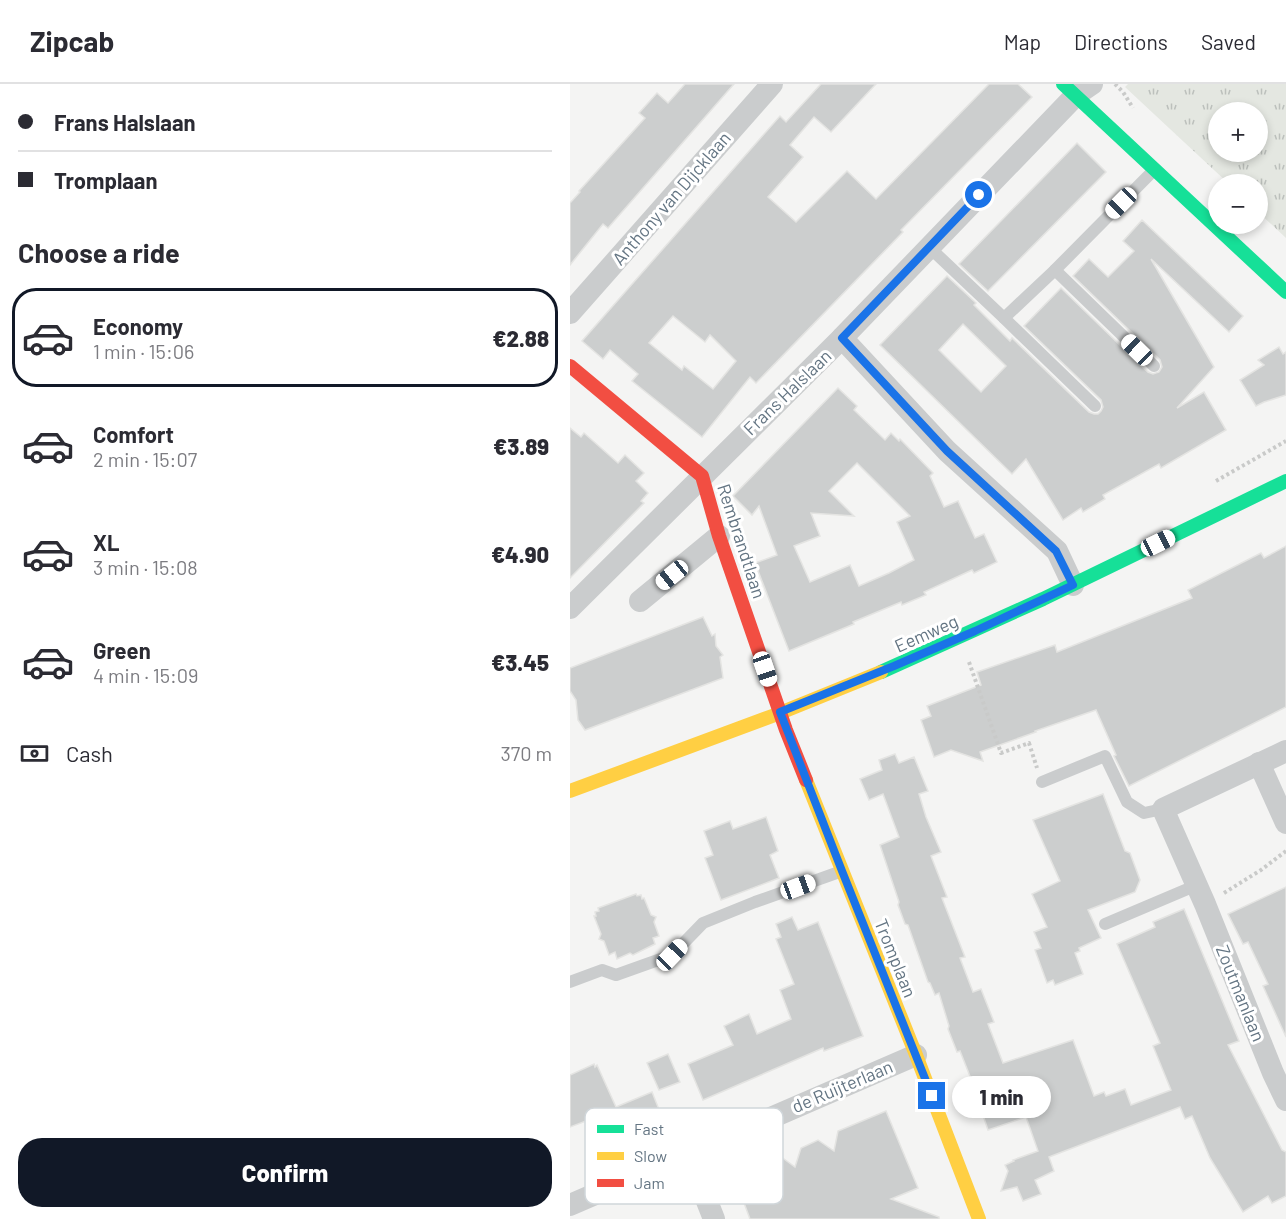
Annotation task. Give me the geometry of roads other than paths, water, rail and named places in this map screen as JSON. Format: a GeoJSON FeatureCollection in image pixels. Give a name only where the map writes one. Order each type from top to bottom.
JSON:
{"type":"FeatureCollection","features":[{"type":"Feature","properties":{"kind":"main road"},"geometry":{"type":"LineString","coordinates":[[1077,88],[1154,170],[1286,292]]}},
{"type":"Feature","properties":{"kind":"main road","name":"Rembrandtlaan"},"geometry":{"type":"LineString","coordinates":[[570,366],[702,476],[719,536],[780,712]]}},
{"type":"Feature","properties":{"kind":"main road","name":"Eemweg"},"geometry":{"type":"LineString","coordinates":[[570,791],[780,712],[975,631],[1286,481]]}},
{"type":"Feature","properties":{"kind":"main road","name":"Tromplaan"},"geometry":{"type":"LineString","coordinates":[[780,712],[979,1219]]}},
{"type":"Feature","properties":{"kind":"street","name":"Anthony van Dijcklaan"},"geometry":{"type":"LineString","coordinates":[[570,313],[772,84]]}},
{"type":"Feature","properties":{"kind":"street","name":"Frans Halslaan"},"geometry":{"type":"LineString","coordinates":[[570,608],[842,338],[1077,88]]}},
{"type":"Feature","properties":{"kind":"street"},"geometry":{"type":"LineString","coordinates":[[842,338],[947,451],[1056,551],[1073,585]]}},
{"type":"Feature","properties":{"kind":"street"},"geometry":{"type":"LineString","coordinates":[[640,601],[719,536]]}},
{"type":"Feature","properties":{"kind":"street"},"geometry":{"type":"LineString","coordinates":[[1162,808],[1286,751]]}},
{"type":"Feature","properties":{"kind":"street"},"geometry":{"type":"LineString","coordinates":[[1259,763],[1286,823]]}},
{"type":"Feature","properties":{"kind":"street","name":"Zoutmanlaan"},"geometry":{"type":"LineString","coordinates":[[1162,808],[1280,1071],[1286,1100]]}},
{"type":"Feature","properties":{"kind":"street","name":"de Ruijterlaan"},"geometry":{"type":"LineString","coordinates":[[783,1112],[916,1055]]}},
{"type":"Feature","properties":{"kind":"street","name":"de Ruijterlaan"},"geometry":{"type":"LineString","coordinates":[[570,1204],[585,1198]]}},
{"type":"Feature","properties":{"kind":"street"},"geometry":{"type":"LineString","coordinates":[[708,1204],[714,1219]]}},
{"type":"Feature","properties":{"kind":"lane"},"geometry":{"type":"LineString","coordinates":[[1004,318],[1154,170]]}},
{"type":"Feature","properties":{"kind":"lane"},"geometry":{"type":"LineString","coordinates":[[930,247],[1095,406]]}},
{"type":"Feature","properties":{"kind":"lane"},"geometry":{"type":"LineString","coordinates":[[1054,270],[1154,366]]}},
{"type":"Feature","properties":{"kind":"lane"},"geometry":{"type":"LineString","coordinates":[[1042,782],[1105,756],[1127,802],[1144,813],[1162,808]]}},
{"type":"Feature","properties":{"kind":"lane"},"geometry":{"type":"LineString","coordinates":[[570,982],[602,970],[616,975],[672,955],[703,923],[842,871]]}},
{"type":"Feature","properties":{"kind":"lane"},"geometry":{"type":"LineString","coordinates":[[1105,924],[1201,894]]}}]}
